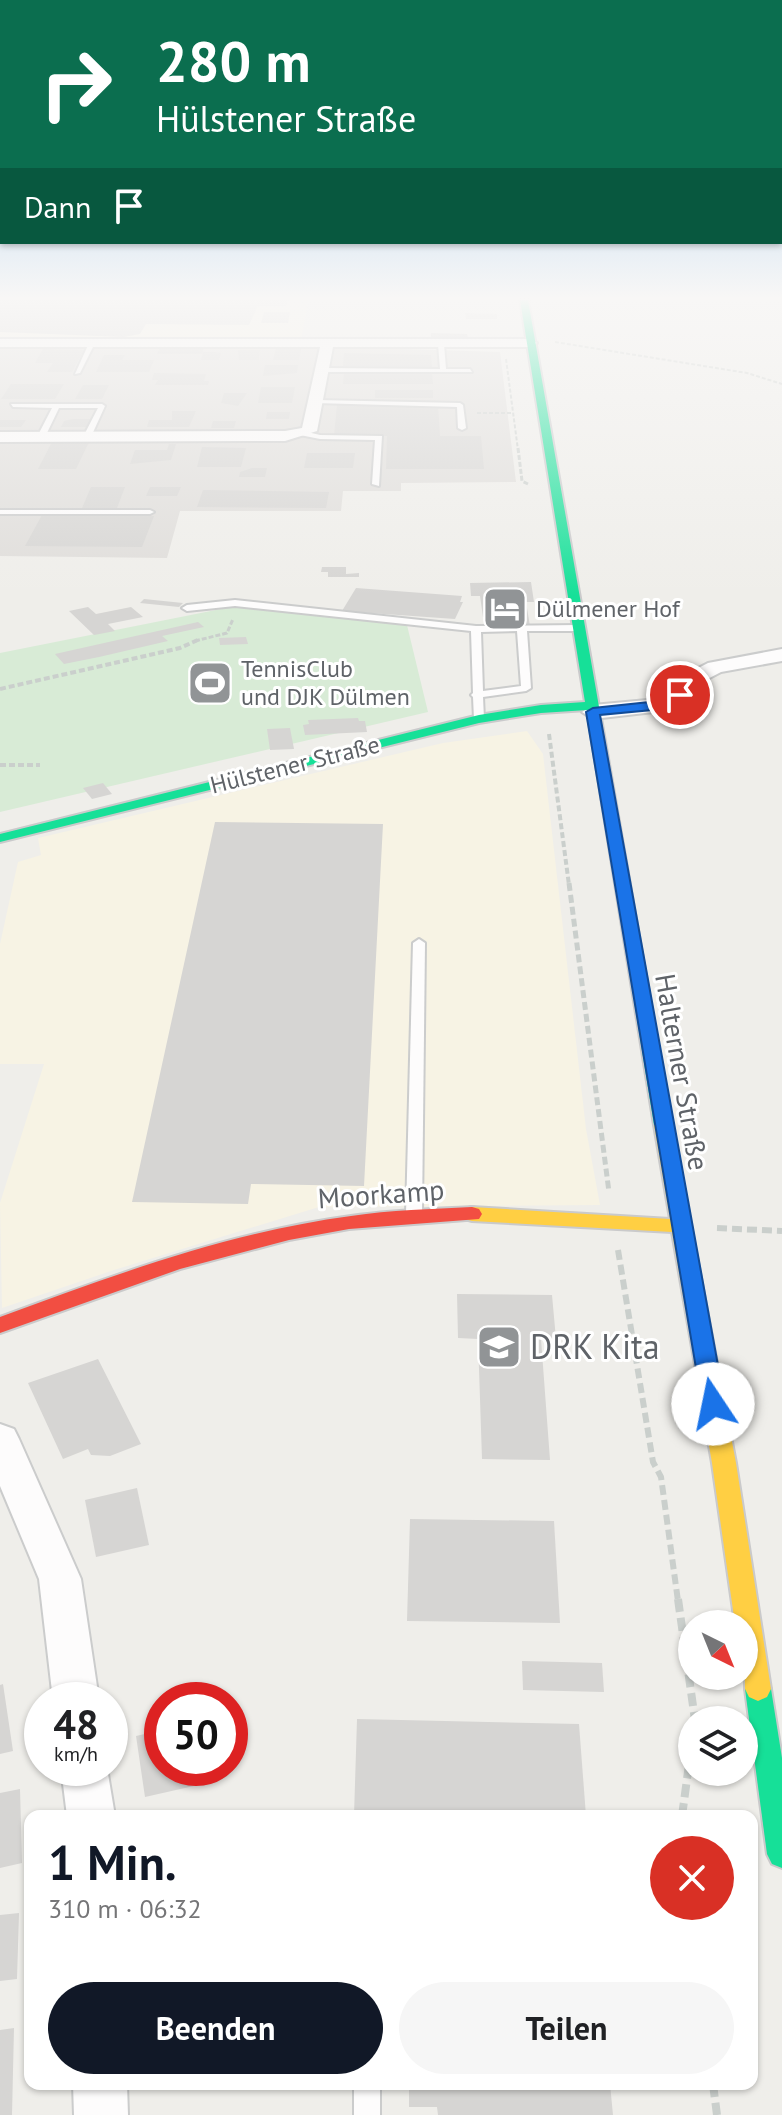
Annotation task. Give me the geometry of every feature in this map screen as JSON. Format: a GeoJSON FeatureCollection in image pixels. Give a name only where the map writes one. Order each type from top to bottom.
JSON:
{"type":"FeatureCollection","features":[{"type":"Feature","properties":{"kind":"main road","name":"Halterner Straße"},"geometry":{"type":"LineString","coordinates":[[540,399],[680,1226],[724,1463],[782,1854]]}},
{"type":"Feature","properties":{"kind":"main road","name":"Hülstener Straße"},"geometry":{"type":"LineString","coordinates":[[0,838],[479,719],[554,708],[592,709]]}},
{"type":"Feature","properties":{"kind":"main road","name":"Moorkamp"},"geometry":{"type":"LineString","coordinates":[[0,1325],[215,1248],[324,1224],[414,1214],[680,1226]]}},
{"type":"Feature","properties":{"kind":"street"},"geometry":{"type":"LineString","coordinates":[[0,437],[285,436],[309,431],[318,399]]}},
{"type":"Feature","properties":{"kind":"street","name":"Hülstener Straße"},"geometry":{"type":"LineString","coordinates":[[592,709],[663,705],[680,695],[690,680],[715,667],[782,655]]}},
{"type":"Feature","properties":{"kind":"street"},"geometry":{"type":"LineString","coordinates":[[0,1439],[60,1579],[74,1682]]}},
{"type":"Feature","properties":{"kind":"street"},"geometry":{"type":"LineString","coordinates":[[87,1786],[90,1810]]}},
{"type":"Feature","properties":{"kind":"street"},"geometry":{"type":"LineString","coordinates":[[100,2090],[101,2115]]}},
{"type":"Feature","properties":{"kind":"lane"},"geometry":{"type":"LineString","coordinates":[[317,402],[460,405],[462,428]]}},
{"type":"Feature","properties":{"kind":"lane"},"geometry":{"type":"LineString","coordinates":[[13,405],[102,406],[87,437]]}},
{"type":"Feature","properties":{"kind":"lane"},"geometry":{"type":"LineString","coordinates":[[41,437],[56,406]]}},
{"type":"Feature","properties":{"kind":"lane"},"geometry":{"type":"LineString","coordinates":[[303,433],[320,437],[379,438],[376,484]]}},
{"type":"Feature","properties":{"kind":"lane"},"geometry":{"type":"LineString","coordinates":[[0,512],[150,512]]}},
{"type":"Feature","properties":{"kind":"lane"},"geometry":{"type":"LineString","coordinates":[[187,608],[238,603],[476,629],[579,628]]}},
{"type":"Feature","properties":{"kind":"lane"},"geometry":{"type":"LineString","coordinates":[[476,629],[479,719]]}},
{"type":"Feature","properties":{"kind":"lane"},"geometry":{"type":"LineString","coordinates":[[476,695],[526,688],[522,629]]}},
{"type":"Feature","properties":{"kind":"lane"},"geometry":{"type":"LineString","coordinates":[[414,1214],[419,943]]}},
{"type":"Feature","properties":{"kind":"lane"},"geometry":{"type":"LineString","coordinates":[[367,2090],[367,2115]]}},
{"type":"Feature","properties":{"kind":"path"},"geometry":{"type":"LineString","coordinates":[[510,399],[522,481],[532,486]]}},
{"type":"Feature","properties":{"kind":"path"},"geometry":{"type":"LineString","coordinates":[[461,413],[512,413]]}},
{"type":"Feature","properties":{"kind":"path"},"geometry":{"type":"LineString","coordinates":[[0,689],[180,648],[201,638],[227,633],[238,603]]}},
{"type":"Feature","properties":{"kind":"path"},"geometry":{"type":"LineString","coordinates":[[554,708],[547,722],[613,1221],[653,1462],[661,1477],[693,1706]]}},
{"type":"Feature","properties":{"kind":"path"},"geometry":{"type":"LineString","coordinates":[[0,765],[40,765]]}},
{"type":"Feature","properties":{"kind":"path"},"geometry":{"type":"LineString","coordinates":[[680,1226],[782,1231]]}},
{"type":"Feature","properties":{"kind":"path"},"geometry":{"type":"LineString","coordinates":[[683,1810],[686,1786]]}},
{"type":"Feature","properties":{"kind":"path"},"geometry":{"type":"LineString","coordinates":[[714,2090],[717,2115]]}},
{"type":"Feature","properties":{"kind":"shaded area"},"geometry":{"type":"Polygon","coordinates":[[[0,399],[506,399],[516,482],[401,483],[401,491],[343,491],[341,511],[180,511],[167,558],[0,556],[0,399]]]}},
{"type":"Feature","properties":{"kind":"shaded area"},"geometry":{"type":"Polygon","coordinates":[[[527,731],[543,754],[586,1129],[600,1205],[319,1207],[2,1308],[0,1203],[44,1064],[0,1064],[0,944],[18,862],[41,855],[38,838],[443,743],[527,731]]]}},
{"type":"Feature","properties":{"kind":"green space","name":"TennisClub und DJK Dülmen"},"geometry":{"type":"Polygon","coordinates":[[[251,603],[406,621],[428,712],[0,812],[0,653],[251,603]]]}},
{"type":"Feature","properties":{"kind":"building"},"geometry":{"type":"Polygon","coordinates":[[[222,399],[243,399],[238,406],[221,403],[222,399]]]}},
{"type":"Feature","properties":{"kind":"building"},"geometry":{"type":"Polygon","coordinates":[[[259,399],[293,399],[292,403],[258,403],[259,399]]]}},
{"type":"Feature","properties":{"kind":"building"},"geometry":{"type":"Polygon","coordinates":[[[337,405],[438,405],[440,436],[481,436],[484,469],[386,469],[387,436],[334,436],[337,405]]]}},
{"type":"Feature","properties":{"kind":"building"},"geometry":{"type":"Polygon","coordinates":[[[172,411],[196,411],[189,427],[147,427],[149,420],[172,420],[172,411]]]}},
{"type":"Feature","properties":{"kind":"building"},"geometry":{"type":"Polygon","coordinates":[[[267,412],[290,412],[289,419],[266,419],[267,412]]]}},
{"type":"Feature","properties":{"kind":"building"},"geometry":{"type":"Polygon","coordinates":[[[93,419],[89,427],[61,427],[64,421],[93,419]]]}},
{"type":"Feature","properties":{"kind":"building"},"geometry":{"type":"Polygon","coordinates":[[[0,420],[26,420],[21,427],[0,427],[0,420]]]}},
{"type":"Feature","properties":{"kind":"building"},"geometry":{"type":"Polygon","coordinates":[[[213,421],[236,421],[234,428],[211,428],[213,421]]]}},
{"type":"Feature","properties":{"kind":"building"},"geometry":{"type":"Polygon","coordinates":[[[52,442],[89,442],[76,469],[38,469],[52,442]]]}},
{"type":"Feature","properties":{"kind":"building"},"geometry":{"type":"Polygon","coordinates":[[[169,444],[176,444],[171,460],[130,464],[135,450],[167,450],[169,444]]]}},
{"type":"Feature","properties":{"kind":"building"},"geometry":{"type":"Polygon","coordinates":[[[202,447],[246,448],[241,467],[197,467],[202,447]]]}},
{"type":"Feature","properties":{"kind":"building"},"geometry":{"type":"Polygon","coordinates":[[[307,453],[355,453],[353,468],[304,468],[307,453]]]}},
{"type":"Feature","properties":{"kind":"building"},"geometry":{"type":"Polygon","coordinates":[[[267,468],[265,477],[239,477],[240,472],[267,468]]]}},
{"type":"Feature","properties":{"kind":"building"},"geometry":{"type":"Polygon","coordinates":[[[91,487],[125,487],[117,508],[82,508],[91,487]]]}},
{"type":"Feature","properties":{"kind":"building"},"geometry":{"type":"Polygon","coordinates":[[[150,487],[181,487],[177,496],[146,496],[150,487]]]}},
{"type":"Feature","properties":{"kind":"building"},"geometry":{"type":"Polygon","coordinates":[[[203,490],[329,492],[326,508],[197,507],[203,490]]]}},
{"type":"Feature","properties":{"kind":"building"},"geometry":{"type":"Polygon","coordinates":[[[42,515],[154,516],[142,547],[25,546],[42,515]]]}},
{"type":"Feature","properties":{"kind":"building"},"geometry":{"type":"Polygon","coordinates":[[[322,567],[346,567],[346,574],[359,573],[359,577],[328,577],[328,572],[321,572],[322,567]]]}},
{"type":"Feature","properties":{"kind":"building","name":"Dülmener Hof"},"geometry":{"type":"Polygon","coordinates":[[[531,582],[534,602],[526,602],[530,626],[497,626],[496,617],[483,617],[480,596],[471,596],[470,583],[531,582]]]}},
{"type":"Feature","properties":{"kind":"building"},"geometry":{"type":"Polygon","coordinates":[[[356,588],[462,596],[460,602],[463,602],[455,619],[342,611],[356,588]]]}},
{"type":"Feature","properties":{"kind":"building"},"geometry":{"type":"Polygon","coordinates":[[[144,599],[183,603],[179,607],[140,603],[144,599]]]}},
{"type":"Feature","properties":{"kind":"building"},"geometry":{"type":"Polygon","coordinates":[[[88,607],[96,614],[131,607],[143,617],[108,624],[115,631],[94,635],[69,611],[88,607]]]}},
{"type":"Feature","properties":{"kind":"building"},"geometry":{"type":"Polygon","coordinates":[[[198,622],[204,627],[162,636],[168,641],[99,657],[64,664],[55,654],[198,622]]]}},
{"type":"Feature","properties":{"kind":"building"},"geometry":{"type":"Polygon","coordinates":[[[246,637],[248,644],[220,645],[219,638],[246,637]]]}},
{"type":"Feature","properties":{"kind":"building"},"geometry":{"type":"Polygon","coordinates":[[[358,718],[365,721],[367,732],[305,735],[303,725],[309,724],[308,720],[358,718]]]}},
{"type":"Feature","properties":{"kind":"building"},"geometry":{"type":"Polygon","coordinates":[[[290,728],[294,749],[270,750],[267,729],[290,728]]]}},
{"type":"Feature","properties":{"kind":"building"},"geometry":{"type":"Polygon","coordinates":[[[103,783],[112,794],[92,799],[83,788],[103,783]]]}},
{"type":"Feature","properties":{"kind":"building"},"geometry":{"type":"Polygon","coordinates":[[[215,822],[383,824],[364,1186],[251,1184],[248,1204],[132,1202],[215,822]]]}},
{"type":"Feature","properties":{"kind":"building"},"geometry":{"type":"Polygon","coordinates":[[[457,1294],[552,1295],[556,1339],[541,1339],[550,1460],[482,1459],[478,1339],[458,1338],[457,1294]]]}},
{"type":"Feature","properties":{"kind":"building"},"geometry":{"type":"Polygon","coordinates":[[[98,1359],[141,1444],[110,1456],[91,1455],[88,1449],[63,1459],[28,1383],[98,1359]]]}},
{"type":"Feature","properties":{"kind":"building"},"geometry":{"type":"Polygon","coordinates":[[[137,1488],[149,1545],[96,1557],[85,1500],[137,1488]]]}},
{"type":"Feature","properties":{"kind":"building"},"geometry":{"type":"Polygon","coordinates":[[[410,1519],[554,1521],[560,1623],[407,1621],[410,1519]]]}},
{"type":"Feature","properties":{"kind":"building"},"geometry":{"type":"Polygon","coordinates":[[[522,1661],[602,1663],[604,1692],[523,1690],[522,1661]]]}},
{"type":"Feature","properties":{"kind":"building"},"geometry":{"type":"Polygon","coordinates":[[[3,1684],[13,1751],[0,1754],[0,1685],[3,1684]]]}},
{"type":"Feature","properties":{"kind":"building"},"geometry":{"type":"Polygon","coordinates":[[[357,1719],[579,1724],[586,1810],[354,1810],[357,1719]]]}},
{"type":"Feature","properties":{"kind":"building"},"geometry":{"type":"Polygon","coordinates":[[[144,1734],[144,1786],[194,1786],[145,1797],[136,1736],[144,1734]]]}},
{"type":"Feature","properties":{"kind":"building"},"geometry":{"type":"Polygon","coordinates":[[[20,1789],[22,1863],[0,1868],[0,1793],[20,1789]]]}},
{"type":"Feature","properties":{"kind":"building"},"geometry":{"type":"Polygon","coordinates":[[[19,1913],[17,1979],[0,1981],[0,1915],[19,1913]]]}},
{"type":"Feature","properties":{"kind":"building"},"geometry":{"type":"Polygon","coordinates":[[[14,2028],[12,2115],[0,2115],[0,2030],[14,2028]]]}},
{"type":"Feature","properties":{"kind":"building"},"geometry":{"type":"Polygon","coordinates":[[[409,2090],[611,2090],[613,2115],[438,2115],[437,2107],[409,2107],[409,2090]]]}},
{"type":"Feature","properties":{"kind":"traffic: fast"},"geometry":{"type":"LineString","coordinates":[[541,399],[663,1125]]}},
{"type":"Feature","properties":{"kind":"traffic: fast"},"geometry":{"type":"LineString","coordinates":[[0,838],[479,719],[541,709],[592,706]]}},
{"type":"Feature","properties":{"kind":"traffic: fast"},"geometry":{"type":"LineString","coordinates":[[758,1689],[782,1854]]}},
{"type":"Feature","properties":{"kind":"traffic: slow"},"geometry":{"type":"LineString","coordinates":[[663,1125],[724,1463],[746,1610]]}},
{"type":"Feature","properties":{"kind":"traffic: slow"},"geometry":{"type":"LineString","coordinates":[[472,1214],[680,1226]]}},
{"type":"Feature","properties":{"kind":"traffic: jam"},"geometry":{"type":"LineString","coordinates":[[0,1325],[173,1264],[289,1233],[349,1222],[472,1214]]}},
{"type":"Feature","properties":{"kind":"place","name":"Dülmener Hof"},"geometry":{"type":"Point","coordinates":[505,609]}},
{"type":"Feature","properties":{"kind":"place","name":"TennisClub und DJK Dülmen"},"geometry":{"type":"Point","coordinates":[210,683]}},
{"type":"Feature","properties":{"kind":"place","name":"DRK Kita"},"geometry":{"type":"Point","coordinates":[499,1347]}},
{"type":"Feature","properties":{"kind":"route"},"geometry":{"type":"LineString","coordinates":[[680,695],[663,705],[593,712],[713,1404]]}}]}
